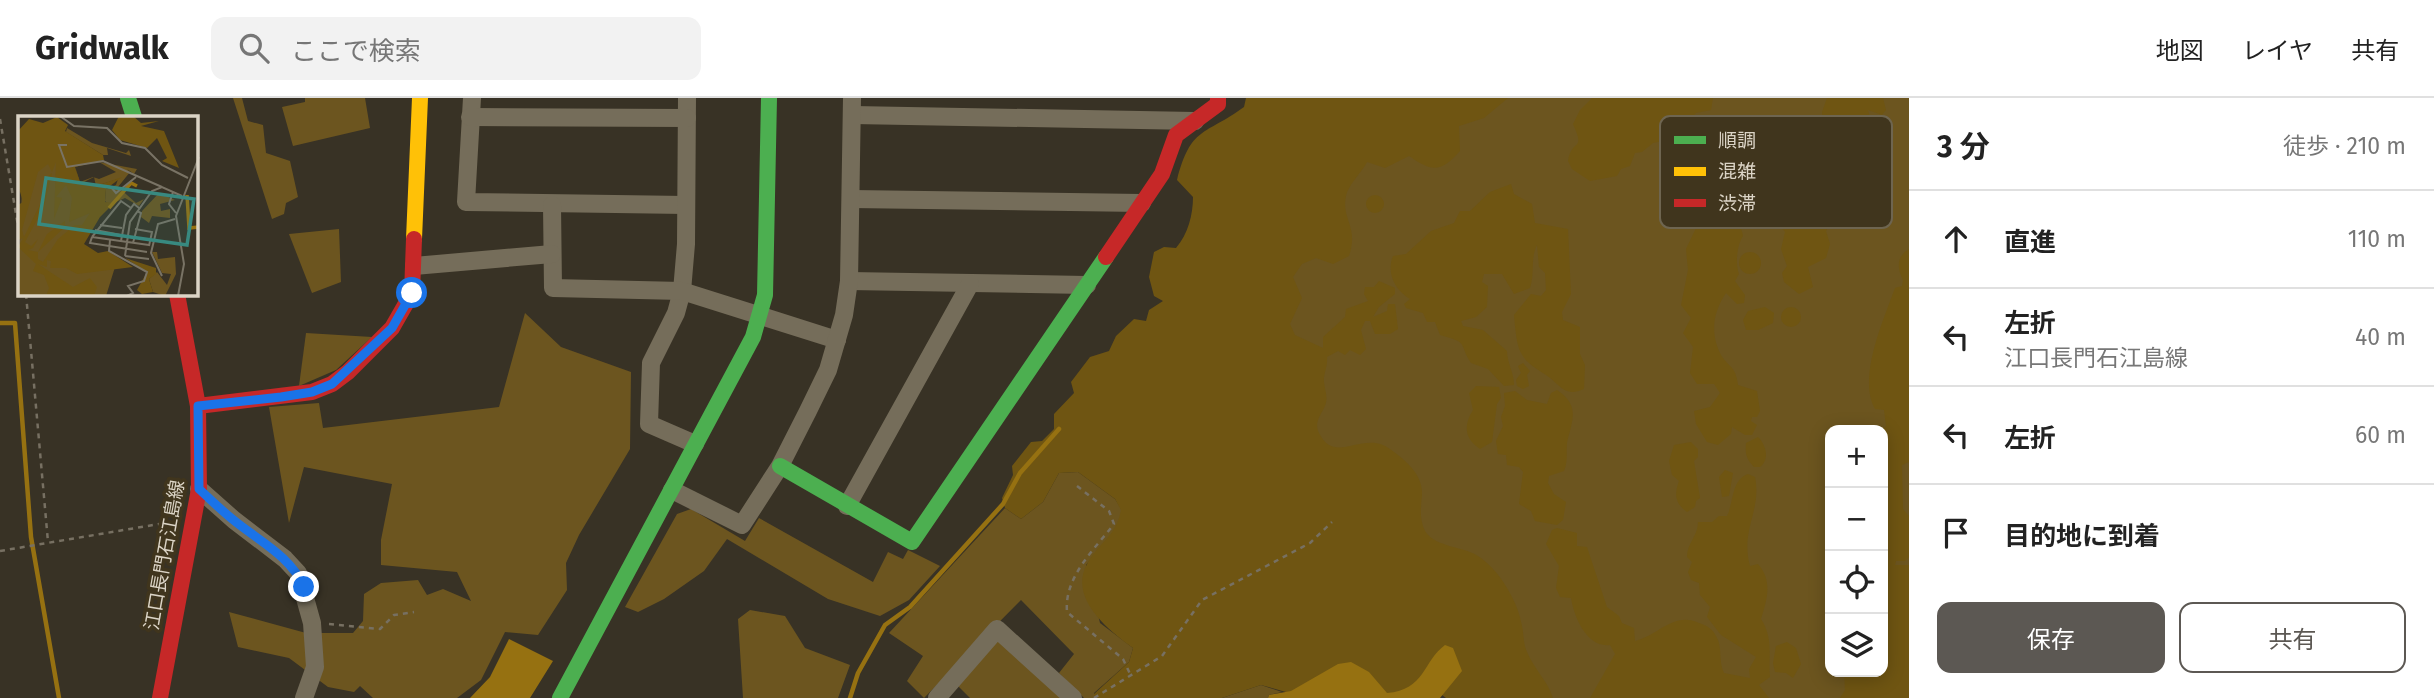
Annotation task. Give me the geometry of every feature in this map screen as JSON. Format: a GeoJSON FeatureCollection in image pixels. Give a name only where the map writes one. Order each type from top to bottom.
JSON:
{"type":"FeatureCollection","features":[{"type":"Feature","properties":{"kind":"street"},"geometry":{"type":"LineString","coordinates":[[128,98],[134,116]]}},
{"type":"Feature","properties":{"kind":"street"},"geometry":{"type":"LineString","coordinates":[[198,406],[312,392],[332,384],[385,336],[404,311],[412,293],[420,98]]}},
{"type":"Feature","properties":{"kind":"street"},"geometry":{"type":"LineString","coordinates":[[472,98],[466,202],[686,205]]}},
{"type":"Feature","properties":{"kind":"street"},"geometry":{"type":"LineString","coordinates":[[687,98],[682,291],[676,313],[651,363],[649,424],[695,444]]}},
{"type":"Feature","properties":{"kind":"street"},"geometry":{"type":"LineString","coordinates":[[560,698],[753,337],[765,295],[769,98]]}},
{"type":"Feature","properties":{"kind":"street"},"geometry":{"type":"LineString","coordinates":[[780,466],[912,542],[1162,174],[1176,135],[1218,104],[1219,98]]}},
{"type":"Feature","properties":{"kind":"street"},"geometry":{"type":"LineString","coordinates":[[671,489],[741,525],[780,466],[828,370],[849,281],[853,107],[1195,121]]}},
{"type":"Feature","properties":{"kind":"street"},"geometry":{"type":"LineString","coordinates":[[470,117],[687,118]]}},
{"type":"Feature","properties":{"kind":"street"},"geometry":{"type":"LineString","coordinates":[[851,199],[1142,203]]}},
{"type":"Feature","properties":{"kind":"street"},"geometry":{"type":"LineString","coordinates":[[552,205],[552,289],[682,291],[837,340]]}},
{"type":"Feature","properties":{"kind":"street"},"geometry":{"type":"LineString","coordinates":[[414,266],[552,254]]}},
{"type":"Feature","properties":{"kind":"street"},"geometry":{"type":"LineString","coordinates":[[849,281],[1087,285]]}},
{"type":"Feature","properties":{"kind":"street"},"geometry":{"type":"LineString","coordinates":[[847,506],[970,284]]}},
{"type":"Feature","properties":{"kind":"street","name":"江口長門石江島線"},"geometry":{"type":"LineString","coordinates":[[160,698],[199,489],[198,406],[177,296]]}},
{"type":"Feature","properties":{"kind":"street"},"geometry":{"type":"LineString","coordinates":[[199,489],[285,559],[298,573],[312,623],[315,667],[304,698]]}},
{"type":"Feature","properties":{"kind":"street"},"geometry":{"type":"LineString","coordinates":[[937,698],[997,629],[1073,698]]}},
{"type":"Feature","properties":{"kind":"path"},"geometry":{"type":"LineString","coordinates":[[0,119],[18,226]]}},
{"type":"Feature","properties":{"kind":"path"},"geometry":{"type":"LineString","coordinates":[[26,296],[46,542]]}},
{"type":"Feature","properties":{"kind":"path"},"geometry":{"type":"LineString","coordinates":[[1077,486],[1109,511],[1114,524],[1079,567],[1066,598],[1068,612],[1123,659],[1131,676]]}},
{"type":"Feature","properties":{"kind":"path"},"geometry":{"type":"LineString","coordinates":[[0,551],[195,518]]}},
{"type":"Feature","properties":{"kind":"path"},"geometry":{"type":"LineString","coordinates":[[1094,698],[1162,656],[1202,600],[1310,543],[1332,522]]}},
{"type":"Feature","properties":{"kind":"path"},"geometry":{"type":"LineString","coordinates":[[312,623],[380,629],[394,615],[414,612]]}},
{"type":"Feature","properties":{"kind":"shaded area"},"geometry":{"type":"Polygon","coordinates":[[[233,98],[242,98],[248,121],[263,125],[266,153],[290,161],[298,197],[286,203],[284,214],[272,219],[233,98]]]}},
{"type":"Feature","properties":{"kind":"shaded area"},"geometry":{"type":"Polygon","coordinates":[[[305,98],[365,98],[370,128],[293,146],[282,107],[305,102],[305,98]]]}},
{"type":"Feature","properties":{"kind":"shaded area"},"geometry":{"type":"Polygon","coordinates":[[[1246,98],[1508,98],[1484,118],[1459,126],[1460,151],[1441,167],[1423,165],[1409,156],[1385,168],[1367,162],[1349,187],[1346,196],[1346,211],[1352,237],[1349,256],[1333,264],[1316,258],[1302,264],[1293,277],[1302,298],[1290,324],[1295,335],[1323,348],[1323,337],[1345,317],[1346,309],[1368,301],[1364,294],[1365,287],[1374,287],[1379,281],[1395,288],[1395,294],[1379,307],[1373,317],[1387,311],[1388,304],[1395,304],[1398,329],[1390,334],[1375,334],[1370,321],[1365,321],[1361,330],[1366,349],[1360,355],[1350,350],[1345,355],[1338,351],[1327,357],[1324,379],[1326,401],[1317,423],[1319,433],[1333,447],[1380,444],[1407,462],[1421,487],[1421,517],[1425,531],[1436,541],[1475,554],[1502,580],[1517,607],[1527,652],[1553,698],[1446,698],[1438,692],[1300,696],[1261,685],[1222,698],[1094,698],[1094,694],[1129,662],[1133,648],[1113,633],[1094,613],[1083,589],[1087,564],[1115,527],[1121,510],[1115,499],[1078,472],[1059,473],[1043,502],[1021,519],[1005,508],[1002,498],[1013,475],[1012,466],[1031,442],[1042,441],[1054,429],[1054,414],[1074,393],[1071,382],[1090,357],[1109,351],[1116,336],[1134,319],[1146,321],[1149,310],[1163,301],[1154,296],[1149,277],[1154,252],[1164,247],[1176,248],[1189,224],[1193,197],[1177,180],[1182,163],[1194,141],[1244,107],[1246,98]]]}},
{"type":"Feature","properties":{"kind":"shaded area"},"geometry":{"type":"Polygon","coordinates":[[[1429,98],[1909,98],[1909,698],[1509,698],[1253,353],[1305,164],[1429,98]]]}},
{"type":"Feature","properties":{"kind":"shaded area"},"geometry":{"type":"Polygon","coordinates":[[[1592,98],[1713,98],[1711,110],[1693,116],[1660,116],[1660,142],[1635,153],[1630,166],[1621,169],[1617,176],[1590,181],[1572,169],[1568,161],[1578,142],[1573,124],[1580,110],[1592,98]]]}},
{"type":"Feature","properties":{"kind":"shaded area"},"geometry":{"type":"Polygon","coordinates":[[[1827,98],[1883,98],[1886,110],[1882,115],[1868,110],[1870,116],[1822,116],[1827,98]]]}},
{"type":"Feature","properties":{"kind":"shaded area"},"geometry":{"type":"Polygon","coordinates":[[[1511,184],[1514,194],[1532,204],[1535,223],[1568,229],[1571,294],[1562,312],[1563,320],[1580,327],[1580,354],[1585,365],[1584,389],[1572,392],[1563,389],[1532,366],[1523,357],[1518,345],[1514,315],[1531,294],[1541,296],[1546,290],[1545,273],[1539,267],[1537,245],[1530,288],[1514,294],[1502,274],[1484,274],[1482,282],[1488,286],[1487,307],[1476,317],[1461,321],[1463,326],[1483,330],[1507,351],[1514,385],[1504,386],[1488,369],[1471,363],[1460,342],[1440,335],[1435,322],[1427,322],[1423,313],[1406,308],[1404,304],[1410,299],[1396,286],[1391,275],[1393,256],[1406,254],[1431,231],[1454,223],[1460,211],[1470,211],[1490,192],[1511,184]]]}},
{"type":"Feature","properties":{"kind":"shaded area"},"geometry":{"type":"Polygon","coordinates":[[[1371,195],[1379,195],[1384,204],[1382,211],[1371,213],[1366,208],[1366,200],[1371,195]]]}},
{"type":"Feature","properties":{"kind":"shaded area"},"geometry":{"type":"Polygon","coordinates":[[[1696,228],[1740,228],[1743,234],[1737,254],[1739,274],[1735,281],[1745,295],[1744,303],[1737,304],[1726,293],[1716,314],[1714,328],[1719,351],[1733,369],[1738,385],[1757,391],[1760,411],[1757,417],[1752,417],[1751,421],[1757,425],[1752,435],[1745,435],[1732,427],[1731,434],[1718,445],[1707,442],[1696,424],[1694,411],[1710,407],[1720,393],[1714,384],[1697,384],[1690,373],[1693,347],[1683,333],[1691,318],[1681,305],[1688,270],[1686,249],[1696,228]]]}},
{"type":"Feature","properties":{"kind":"shaded area"},"geometry":{"type":"Polygon","coordinates":[[[1782,228],[1828,228],[1826,231],[1830,244],[1826,258],[1808,267],[1813,287],[1799,294],[1784,282],[1782,273],[1787,266],[1781,249],[1785,232],[1782,228]]]}},
{"type":"Feature","properties":{"kind":"shaded area"},"geometry":{"type":"Polygon","coordinates":[[[339,229],[341,282],[312,293],[289,234],[339,229]]]}},
{"type":"Feature","properties":{"kind":"shaded area"},"geometry":{"type":"Polygon","coordinates":[[[1909,249],[1909,462],[1902,465],[1903,509],[1909,516],[1909,557],[1905,561],[1896,561],[1895,565],[1909,565],[1909,698],[1840,698],[1845,690],[1844,677],[1888,677],[1888,425],[1884,410],[1875,409],[1870,396],[1869,381],[1879,332],[1895,288],[1902,286],[1899,267],[1909,249]]]}},
{"type":"Feature","properties":{"kind":"shaded area"},"geometry":{"type":"Polygon","coordinates":[[[1750,252],[1758,255],[1761,263],[1758,271],[1750,274],[1742,271],[1739,263],[1742,255],[1750,252]]]}},
{"type":"Feature","properties":{"kind":"shaded area"},"geometry":{"type":"Polygon","coordinates":[[[1765,307],[1774,313],[1773,323],[1758,330],[1746,330],[1743,320],[1748,311],[1765,307]]]}},
{"type":"Feature","properties":{"kind":"shaded area"},"geometry":{"type":"Polygon","coordinates":[[[1791,307],[1798,310],[1801,317],[1798,324],[1791,327],[1784,324],[1781,317],[1784,310],[1791,307]]]}},
{"type":"Feature","properties":{"kind":"shaded area"},"geometry":{"type":"Polygon","coordinates":[[[525,313],[561,347],[631,372],[630,449],[579,535],[566,563],[567,590],[538,635],[505,632],[481,680],[457,698],[373,698],[360,686],[354,692],[328,687],[289,658],[238,647],[229,612],[306,633],[353,633],[363,621],[364,594],[381,583],[418,580],[427,595],[443,589],[471,601],[457,572],[381,565],[381,540],[392,484],[304,467],[289,523],[269,407],[319,403],[323,428],[499,407],[525,313]]]}},
{"type":"Feature","properties":{"kind":"shaded area"},"geometry":{"type":"Polygon","coordinates":[[[306,333],[372,337],[336,370],[299,386],[306,333]]]}},
{"type":"Feature","properties":{"kind":"shaded area"},"geometry":{"type":"Polygon","coordinates":[[[1523,363],[1530,371],[1527,375],[1529,386],[1523,389],[1517,386],[1516,380],[1521,373],[1518,366],[1523,363]]]}},
{"type":"Feature","properties":{"kind":"shaded area"},"geometry":{"type":"Polygon","coordinates":[[[1476,386],[1499,387],[1501,398],[1497,404],[1492,442],[1480,449],[1471,441],[1467,432],[1473,410],[1469,393],[1476,386]]]}},
{"type":"Feature","properties":{"kind":"shaded area"},"geometry":{"type":"Polygon","coordinates":[[[1557,390],[1568,400],[1573,417],[1564,471],[1549,476],[1548,483],[1554,494],[1566,502],[1563,520],[1557,525],[1535,521],[1531,511],[1519,504],[1523,472],[1519,467],[1507,465],[1506,455],[1498,454],[1496,441],[1503,426],[1501,417],[1505,406],[1504,393],[1515,391],[1527,400],[1547,404],[1551,393],[1557,390]]]}},
{"type":"Feature","properties":{"kind":"shaded area"},"geometry":{"type":"Polygon","coordinates":[[[1758,437],[1765,448],[1766,456],[1760,467],[1754,467],[1747,456],[1746,443],[1758,437]]]}},
{"type":"Feature","properties":{"kind":"shaded area"},"geometry":{"type":"Polygon","coordinates":[[[1691,442],[1698,449],[1698,457],[1694,461],[1700,498],[1695,507],[1687,512],[1678,502],[1676,490],[1679,481],[1672,475],[1669,461],[1674,445],[1691,442]]]}},
{"type":"Feature","properties":{"kind":"shaded area"},"geometry":{"type":"Polygon","coordinates":[[[1725,470],[1733,473],[1729,496],[1722,497],[1719,477],[1725,470]]]}},
{"type":"Feature","properties":{"kind":"shaded area"},"geometry":{"type":"Polygon","coordinates":[[[1078,472],[1115,499],[1122,510],[1118,527],[1086,565],[1100,623],[1133,648],[1129,662],[1094,693],[1094,698],[1084,698],[1059,673],[1074,654],[1021,600],[924,698],[907,681],[923,656],[889,633],[1005,508],[1021,519],[1043,502],[1059,473],[1078,472]]]}},
{"type":"Feature","properties":{"kind":"shaded area"},"geometry":{"type":"Polygon","coordinates":[[[1748,474],[1755,477],[1756,489],[1748,541],[1750,566],[1758,564],[1767,584],[1767,598],[1761,619],[1768,634],[1770,677],[1759,685],[1769,698],[1590,698],[1615,654],[1610,645],[1595,642],[1583,630],[1571,598],[1560,597],[1556,588],[1559,566],[1546,544],[1552,530],[1557,528],[1577,533],[1577,546],[1587,547],[1607,607],[1619,616],[1622,623],[1634,628],[1635,641],[1674,622],[1690,620],[1707,626],[1714,633],[1718,640],[1724,673],[1750,678],[1749,669],[1756,657],[1721,635],[1707,617],[1710,607],[1700,595],[1699,583],[1691,580],[1688,572],[1692,562],[1687,557],[1698,522],[1712,522],[1719,516],[1727,516],[1736,486],[1748,474]]]}},
{"type":"Feature","properties":{"kind":"shaded area"},"geometry":{"type":"Polygon","coordinates":[[[691,509],[745,541],[759,518],[873,582],[888,552],[903,559],[908,550],[940,566],[909,600],[880,616],[828,599],[727,539],[704,571],[664,599],[638,612],[625,607],[677,514],[691,509]]]}},
{"type":"Feature","properties":{"kind":"shaded area"},"geometry":{"type":"Polygon","coordinates":[[[750,610],[785,616],[805,648],[850,665],[838,698],[743,698],[738,619],[750,610]]]}},
{"type":"Feature","properties":{"kind":"shaded area"},"geometry":{"type":"Polygon","coordinates":[[[509,639],[553,661],[530,698],[470,698],[490,677],[509,639]]]}},
{"type":"Feature","properties":{"kind":"shaded area"},"geometry":{"type":"Polygon","coordinates":[[[998,639],[1064,698],[970,698],[958,686],[998,639]]]}},
{"type":"Feature","properties":{"kind":"shaded area"},"geometry":{"type":"Polygon","coordinates":[[[1787,642],[1796,648],[1801,664],[1793,678],[1786,673],[1775,672],[1773,663],[1776,646],[1787,642]]]}},
{"type":"Feature","properties":{"kind":"shaded area"},"geometry":{"type":"Polygon","coordinates":[[[1445,645],[1453,648],[1462,671],[1440,698],[1268,698],[1269,695],[1291,691],[1338,664],[1351,662],[1369,672],[1387,693],[1400,691],[1416,681],[1445,645]]]}},
{"type":"Feature","properties":{"kind":"shaded area"},"geometry":{"type":"Polygon","coordinates":[[[1261,685],[1282,692],[1269,695],[1268,698],[1222,698],[1261,685]]]}},
{"type":"Feature","properties":{"kind":"waterway"},"geometry":{"type":"LineString","coordinates":[[0,323],[15,323],[31,537],[59,698]]}},
{"type":"Feature","properties":{"kind":"waterway"},"geometry":{"type":"LineString","coordinates":[[850,698],[858,673],[885,625],[910,607],[1003,504],[1020,473],[1059,429]]}},
{"type":"Feature","properties":{"kind":"traffic: fast"},"geometry":{"type":"LineString","coordinates":[[128,98],[134,116]]}},
{"type":"Feature","properties":{"kind":"traffic: fast"},"geometry":{"type":"LineString","coordinates":[[560,698],[753,337],[765,295],[769,98]]}},
{"type":"Feature","properties":{"kind":"traffic: fast"},"geometry":{"type":"LineString","coordinates":[[780,466],[912,542],[1106,257]]}},
{"type":"Feature","properties":{"kind":"traffic: slow"},"geometry":{"type":"LineString","coordinates":[[414,239],[420,98]]}},
{"type":"Feature","properties":{"kind":"traffic: jam"},"geometry":{"type":"LineString","coordinates":[[1106,257],[1162,174],[1176,135],[1218,104],[1218,98]]}},
{"type":"Feature","properties":{"kind":"traffic: jam"},"geometry":{"type":"LineString","coordinates":[[198,406],[312,392],[332,384],[348,372],[392,328],[412,293],[414,239]]}},
{"type":"Feature","properties":{"kind":"traffic: jam"},"geometry":{"type":"LineString","coordinates":[[160,698],[199,489],[198,406],[177,296]]}},
{"type":"Feature","properties":{"kind":"route"},"geometry":{"type":"LineString","coordinates":[[304,587],[298,573],[285,559],[199,489],[201,446],[198,406],[312,392],[332,384],[348,372],[392,328],[412,293]]}}]}
